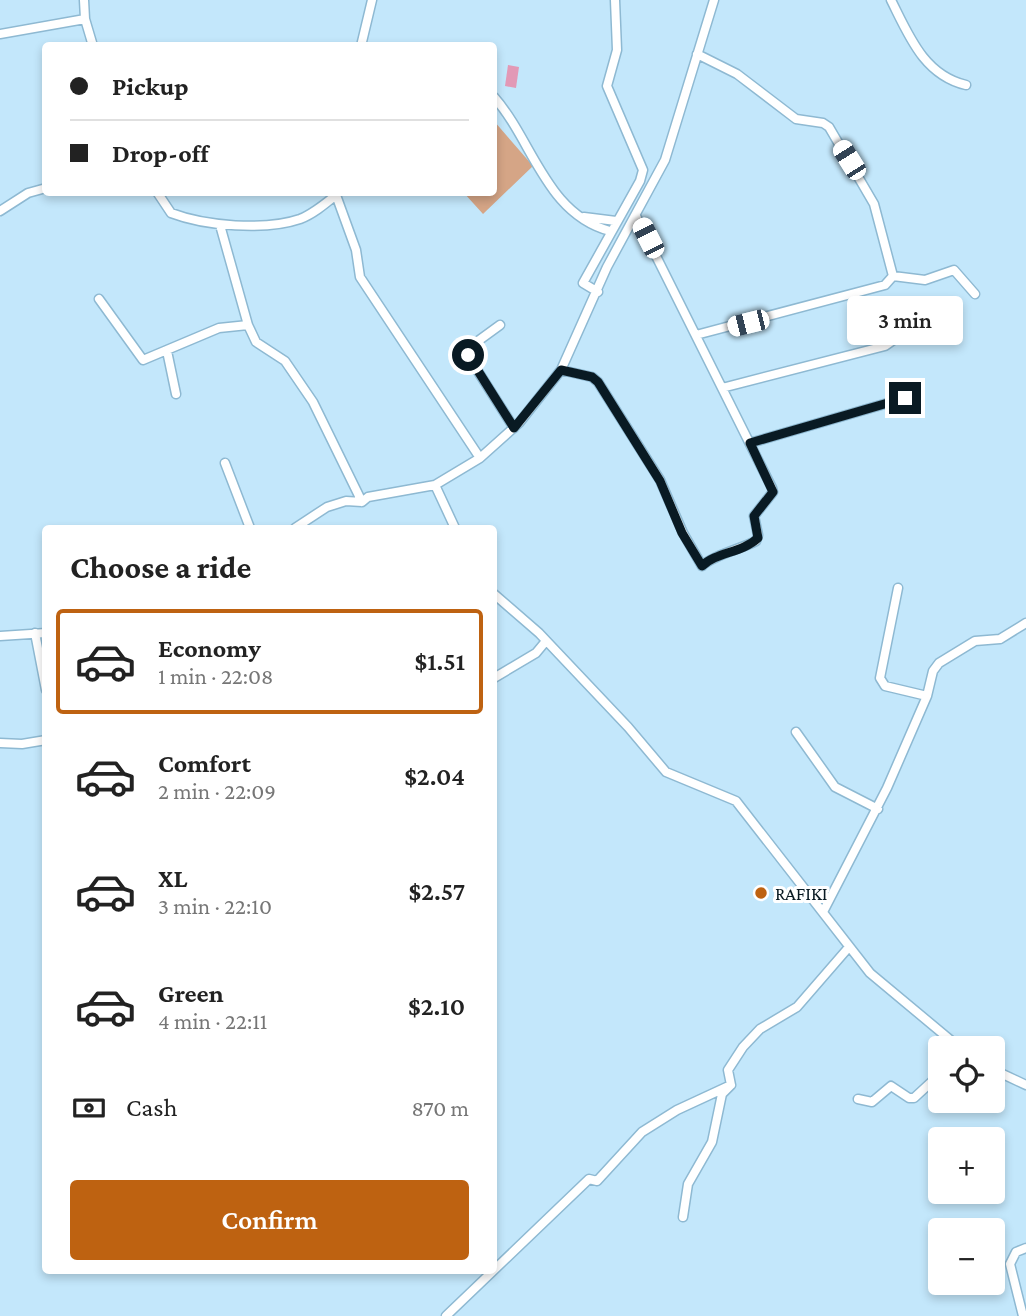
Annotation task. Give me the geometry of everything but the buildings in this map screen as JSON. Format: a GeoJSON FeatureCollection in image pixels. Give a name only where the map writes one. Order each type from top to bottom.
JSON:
{"type":"FeatureCollection","features":[{"type":"Feature","properties":{"kind":"street"},"geometry":{"type":"LineString","coordinates":[[84,0],[85,19],[92,42]]}},
{"type":"Feature","properties":{"kind":"street"},"geometry":{"type":"LineString","coordinates":[[362,42],[372,0]]}},
{"type":"Feature","properties":{"kind":"street"},"geometry":{"type":"LineString","coordinates":[[598,292],[583,283],[640,181],[643,170],[607,86],[617,50],[615,0]]}},
{"type":"Feature","properties":{"kind":"street"},"geometry":{"type":"LineString","coordinates":[[300,525],[327,507],[346,501],[362,502],[368,497],[435,485],[480,458],[514,428],[561,370],[666,160],[714,0]]}},
{"type":"Feature","properties":{"kind":"street"},"geometry":{"type":"LineString","coordinates":[[891,0],[920,54],[943,78],[966,85]]}},
{"type":"Feature","properties":{"kind":"street"},"geometry":{"type":"LineString","coordinates":[[0,34],[85,19]]}},
{"type":"Feature","properties":{"kind":"street"},"geometry":{"type":"LineString","coordinates":[[697,54],[737,74],[796,119],[823,122],[829,127],[874,204],[893,276]]}},
{"type":"Feature","properties":{"kind":"street"},"geometry":{"type":"LineString","coordinates":[[497,102],[541,173],[575,213],[593,226],[610,232]]}},
{"type":"Feature","properties":{"kind":"street"},"geometry":{"type":"LineString","coordinates":[[0,211],[28,193],[42,189]]}},
{"type":"Feature","properties":{"kind":"street"},"geometry":{"type":"LineString","coordinates":[[161,196],[171,212],[220,225],[301,219],[332,196]]}},
{"type":"Feature","properties":{"kind":"street"},"geometry":{"type":"LineString","coordinates":[[336,196],[356,250],[360,277],[480,458]]}},
{"type":"Feature","properties":{"kind":"street"},"geometry":{"type":"LineString","coordinates":[[575,213],[616,221]]}},
{"type":"Feature","properties":{"kind":"street"},"geometry":{"type":"LineString","coordinates":[[561,370],[592,377],[598,382],[660,481],[682,533],[702,566],[709,559],[737,551],[758,538],[754,516],[773,492],[636,216]]}},
{"type":"Feature","properties":{"kind":"street"},"geometry":{"type":"LineString","coordinates":[[220,225],[248,325],[256,342],[285,361],[313,402],[362,502]]}},
{"type":"Feature","properties":{"kind":"street"},"geometry":{"type":"LineString","coordinates":[[893,276],[925,280],[954,270],[975,294]]}},
{"type":"Feature","properties":{"kind":"street"},"geometry":{"type":"LineString","coordinates":[[696,335],[885,285],[893,276]]}},
{"type":"Feature","properties":{"kind":"street"},"geometry":{"type":"LineString","coordinates":[[99,299],[140,359],[146,360],[219,328],[248,325]]}},
{"type":"Feature","properties":{"kind":"street"},"geometry":{"type":"LineString","coordinates":[[722,388],[885,346],[895,339],[893,324]]}},
{"type":"Feature","properties":{"kind":"street"},"geometry":{"type":"LineString","coordinates":[[500,325],[467,349],[471,362],[514,428]]}},
{"type":"Feature","properties":{"kind":"street"},"geometry":{"type":"LineString","coordinates":[[166,351],[176,394]]}},
{"type":"Feature","properties":{"kind":"street"},"geometry":{"type":"LineString","coordinates":[[750,443],[905,398]]}},
{"type":"Feature","properties":{"kind":"street"},"geometry":{"type":"LineString","coordinates":[[225,463],[249,525]]}},
{"type":"Feature","properties":{"kind":"street"},"geometry":{"type":"LineString","coordinates":[[435,485],[454,525]]}},
{"type":"Feature","properties":{"kind":"street"},"geometry":{"type":"LineString","coordinates":[[898,588],[880,678],[886,686],[928,696]]}},
{"type":"Feature","properties":{"kind":"street"},"geometry":{"type":"LineString","coordinates":[[497,597],[546,641],[628,727],[666,772],[676,779],[728,796],[744,809],[849,947],[879,982],[945,1036]]}},
{"type":"Feature","properties":{"kind":"street"},"geometry":{"type":"LineString","coordinates":[[823,912],[878,809],[928,696],[933,671],[939,663],[975,641],[1000,639],[1026,624]]}},
{"type":"Feature","properties":{"kind":"street"},"geometry":{"type":"LineString","coordinates":[[0,636],[42,632]]}},
{"type":"Feature","properties":{"kind":"street"},"geometry":{"type":"LineString","coordinates":[[35,633],[42,669]]}},
{"type":"Feature","properties":{"kind":"street"},"geometry":{"type":"LineString","coordinates":[[497,676],[536,653],[546,641]]}},
{"type":"Feature","properties":{"kind":"street"},"geometry":{"type":"LineString","coordinates":[[796,732],[835,787],[878,809]]}},
{"type":"Feature","properties":{"kind":"street"},"geometry":{"type":"LineString","coordinates":[[0,743],[42,740]]}},
{"type":"Feature","properties":{"kind":"street"},"geometry":{"type":"LineString","coordinates":[[731,1085],[728,1070],[743,1047],[760,1029],[797,1007],[849,947]]}},
{"type":"Feature","properties":{"kind":"street"},"geometry":{"type":"LineString","coordinates":[[1005,1075],[1026,1085]]}},
{"type":"Feature","properties":{"kind":"street"},"geometry":{"type":"LineString","coordinates":[[682,1217],[688,1184],[712,1142],[722,1094],[731,1085]]}},
{"type":"Feature","properties":{"kind":"street"},"geometry":{"type":"LineString","coordinates":[[497,1267],[589,1179],[597,1181],[642,1132],[677,1110],[731,1085]]}},
{"type":"Feature","properties":{"kind":"street"},"geometry":{"type":"LineString","coordinates":[[858,1099],[872,1102],[891,1086],[909,1098],[915,1098],[928,1086]]}},
{"type":"Feature","properties":{"kind":"street"},"geometry":{"type":"LineString","coordinates":[[1023,1316],[1010,1264],[1016,1252],[1026,1248]]}},
{"type":"Feature","properties":{"kind":"street"},"geometry":{"type":"LineString","coordinates":[[446,1316],[490,1274]]}},
{"type":"Feature","properties":{"kind":"shaded area"},"geometry":{"type":"Polygon","coordinates":[[[508,65],[519,67],[516,88],[505,86],[508,65]]]}},
{"type":"Feature","properties":{"kind":"shaded area"},"geometry":{"type":"Polygon","coordinates":[[[497,124],[533,166],[483,214],[467,196],[497,196],[497,124]]]}},
{"type":"Feature","properties":{"kind":"place","name":"RAFIKI"},"geometry":{"type":"Point","coordinates":[761,893]}},
{"type":"Feature","properties":{"kind":"route"},"geometry":{"type":"LineString","coordinates":[[468,355],[514,428],[561,370],[592,377],[598,382],[660,481],[682,533],[702,566],[709,559],[737,551],[758,538],[754,516],[773,492],[750,443],[905,398]]}}]}
